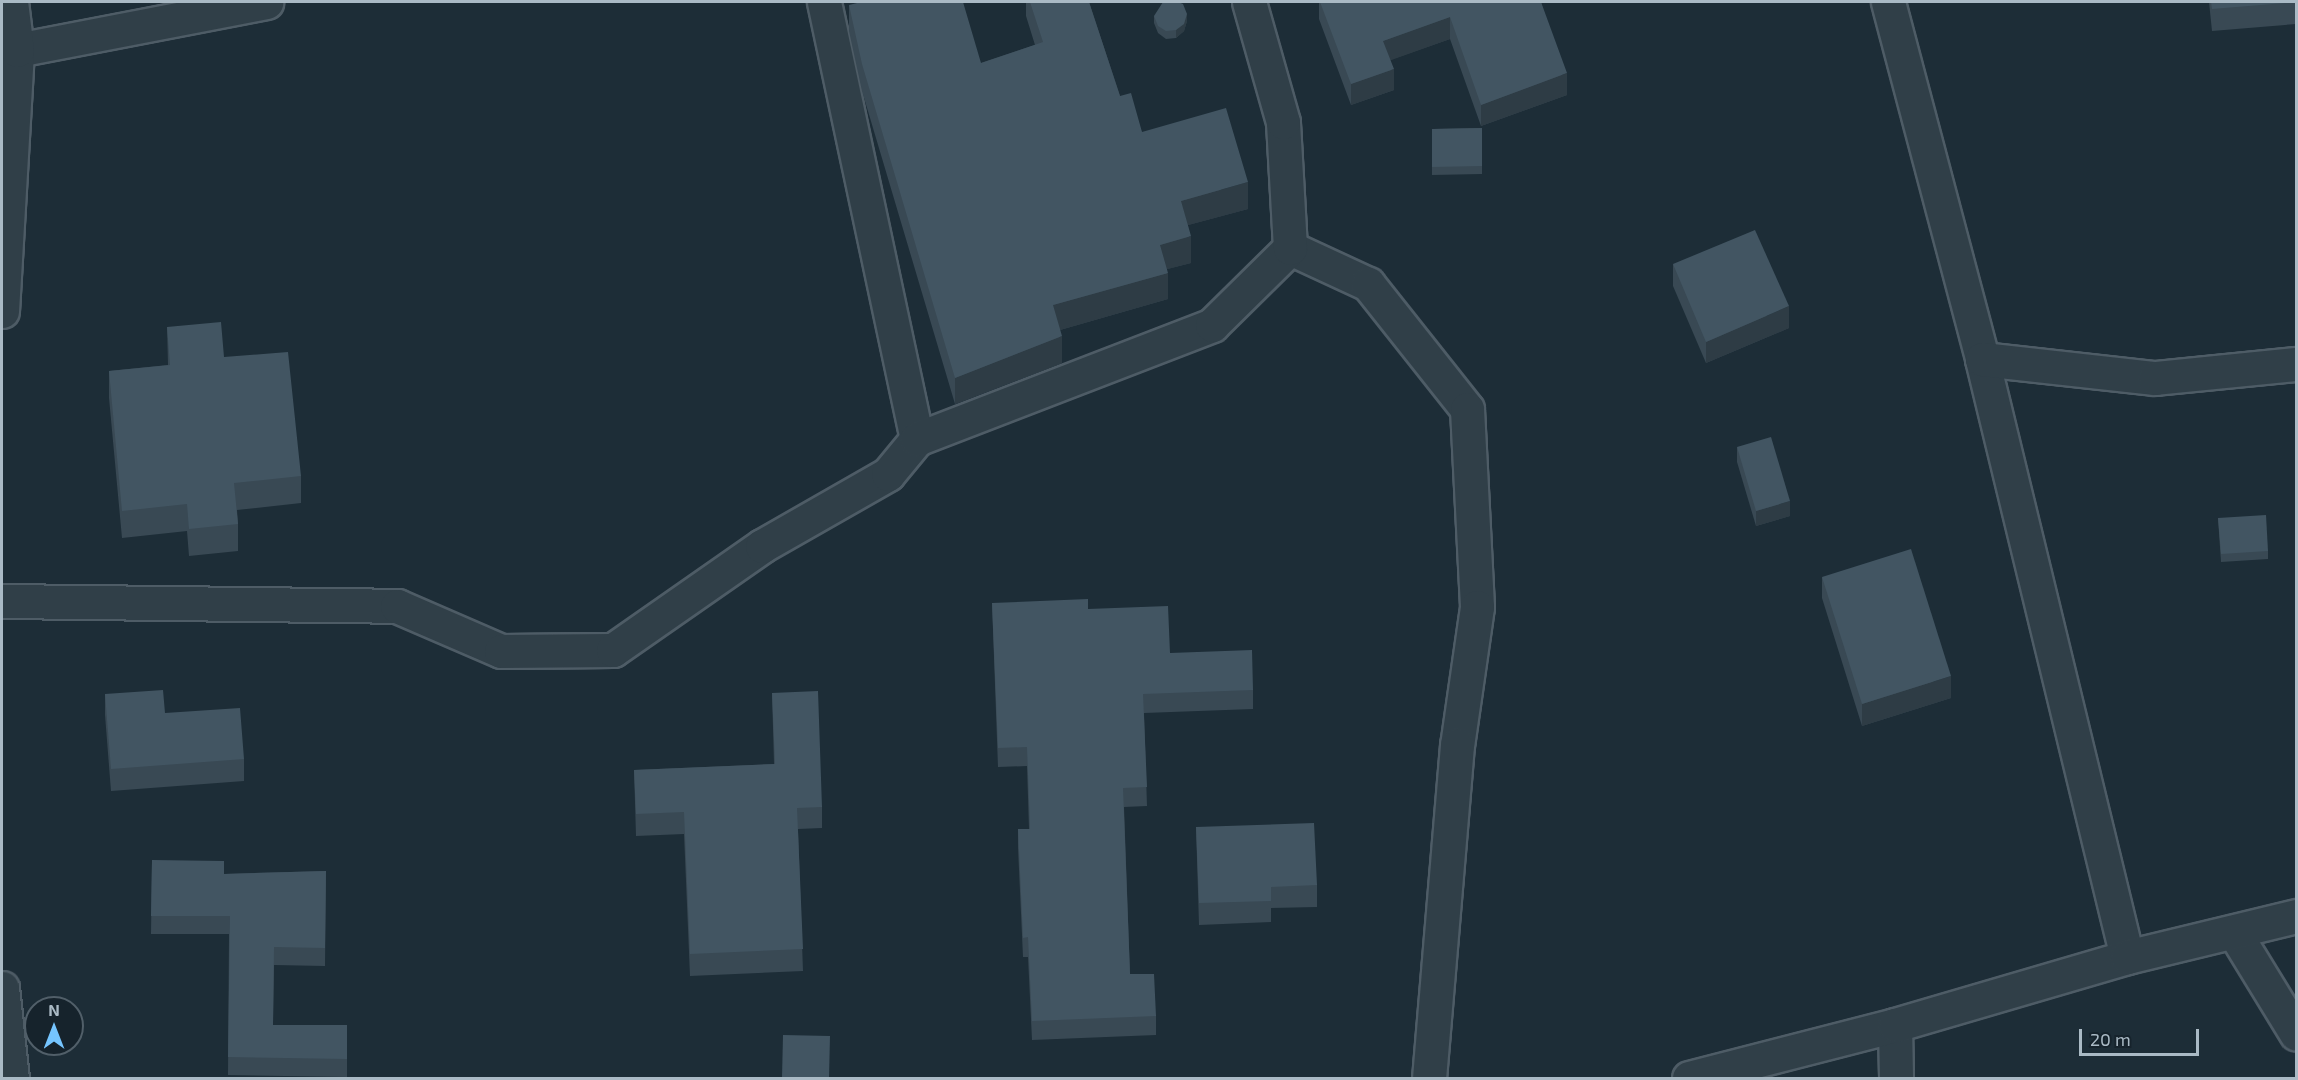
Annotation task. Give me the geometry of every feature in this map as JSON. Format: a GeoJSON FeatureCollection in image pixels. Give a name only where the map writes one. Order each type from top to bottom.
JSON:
{"type":"FeatureCollection","features":[{"type":"Feature","properties":{"kind":"street"},"geometry":{"type":"LineString","coordinates":[[2,311],[11,2]]}},
{"type":"Feature","properties":{"kind":"street"},"geometry":{"type":"LineString","coordinates":[[9,49],[266,2]]}},
{"type":"Feature","properties":{"kind":"street"},"geometry":{"type":"LineString","coordinates":[[824,2],[917,439]]}},
{"type":"Feature","properties":{"kind":"street"},"geometry":{"type":"LineString","coordinates":[[2,601],[397,606],[501,651],[613,650],[762,546],[888,474],[917,439],[1212,325],[1290,248],[1283,122],[1249,2]]}},
{"type":"Feature","properties":{"kind":"street"},"geometry":{"type":"LineString","coordinates":[[1888,2],[1983,359],[2127,957]]}},
{"type":"Feature","properties":{"kind":"street"},"geometry":{"type":"LineString","coordinates":[[1290,248],[1368,284],[1467,409],[1477,607],[1457,745],[1429,1078]]}},
{"type":"Feature","properties":{"kind":"street"},"geometry":{"type":"LineString","coordinates":[[1983,359],[2155,378],[2296,364]]}},
{"type":"Feature","properties":{"kind":"street"},"geometry":{"type":"LineString","coordinates":[[1689,1078],[1895,1025],[2127,957],[2296,916]]}},
{"type":"Feature","properties":{"kind":"street"},"geometry":{"type":"LineString","coordinates":[[2234,932],[2296,1033]]}},
{"type":"Feature","properties":{"kind":"street"},"geometry":{"type":"LineString","coordinates":[[2,988],[12,1078]]}},
{"type":"Feature","properties":{"kind":"street"},"geometry":{"type":"LineString","coordinates":[[1895,1025],[1896,1078]]}},
{"type":"Feature","properties":{"kind":"building"},"geometry":{"type":"Polygon","coordinates":[[[861,2],[963,2],[981,63],[1043,42],[1030,2],[1089,2],[1120,96],[1131,93],[1142,132],[1226,108],[1248,182],[1181,201],[1191,236],[1160,245],[1168,273],[1053,305],[1062,336],[955,378],[862,64],[849,5],[861,2]]]}},
{"type":"Feature","properties":{"kind":"building"},"geometry":{"type":"Polygon","coordinates":[[[1163,2],[1183,4],[1187,14],[1184,24],[1176,30],[1166,31],[1158,26],[1154,16],[1163,2]]]}},
{"type":"Feature","properties":{"kind":"building"},"geometry":{"type":"Polygon","coordinates":[[[1320,2],[1541,2],[1567,73],[1481,105],[1450,17],[1383,41],[1394,69],[1351,84],[1320,2]]]}},
{"type":"Feature","properties":{"kind":"building"},"geometry":{"type":"Polygon","coordinates":[[[2211,2],[2296,2],[2212,9],[2211,2]]]}},
{"type":"Feature","properties":{"kind":"building"},"geometry":{"type":"Polygon","coordinates":[[[1482,128],[1482,166],[1432,167],[1432,129],[1482,128]]]}},
{"type":"Feature","properties":{"kind":"building"},"geometry":{"type":"Polygon","coordinates":[[[1755,230],[1789,306],[1706,342],[1673,264],[1755,230]]]}},
{"type":"Feature","properties":{"kind":"building"},"geometry":{"type":"Polygon","coordinates":[[[221,322],[224,357],[288,352],[301,476],[234,483],[238,524],[189,529],[187,504],[122,511],[109,371],[170,365],[167,327],[221,322]]]}},
{"type":"Feature","properties":{"kind":"building"},"geometry":{"type":"Polygon","coordinates":[[[1771,437],[1790,501],[1756,511],[1737,447],[1771,437]]]}},
{"type":"Feature","properties":{"kind":"building"},"geometry":{"type":"Polygon","coordinates":[[[2266,515],[2268,551],[2221,554],[2218,518],[2266,515]]]}},
{"type":"Feature","properties":{"kind":"building"},"geometry":{"type":"Polygon","coordinates":[[[1911,549],[1951,676],[1862,704],[1822,577],[1911,549]]]}},
{"type":"Feature","properties":{"kind":"building"},"geometry":{"type":"Polygon","coordinates":[[[1088,599],[1088,609],[1168,606],[1170,653],[1252,650],[1253,690],[1143,694],[1147,787],[1123,788],[1130,974],[1154,974],[1156,1016],[1032,1021],[1028,937],[1023,938],[1018,829],[1030,829],[1027,747],[998,748],[992,603],[1088,599]]]}},
{"type":"Feature","properties":{"kind":"building"},"geometry":{"type":"Polygon","coordinates":[[[163,690],[165,713],[240,708],[244,759],[111,769],[105,694],[163,690]]]}},
{"type":"Feature","properties":{"kind":"building"},"geometry":{"type":"Polygon","coordinates":[[[818,691],[822,807],[797,808],[803,949],[690,954],[684,812],[636,814],[634,770],[775,764],[772,693],[818,691]]]}},
{"type":"Feature","properties":{"kind":"building"},"geometry":{"type":"Polygon","coordinates":[[[1314,823],[1317,885],[1271,887],[1271,901],[1199,903],[1196,827],[1314,823]]]}},
{"type":"Feature","properties":{"kind":"building"},"geometry":{"type":"Polygon","coordinates":[[[152,860],[224,861],[224,874],[326,871],[325,948],[274,947],[273,1025],[347,1025],[347,1059],[228,1057],[230,916],[151,916],[152,860]]]}},
{"type":"Feature","properties":{"kind":"building"},"geometry":{"type":"Polygon","coordinates":[[[783,1035],[830,1036],[829,1078],[782,1078],[783,1035]]]}}]}
